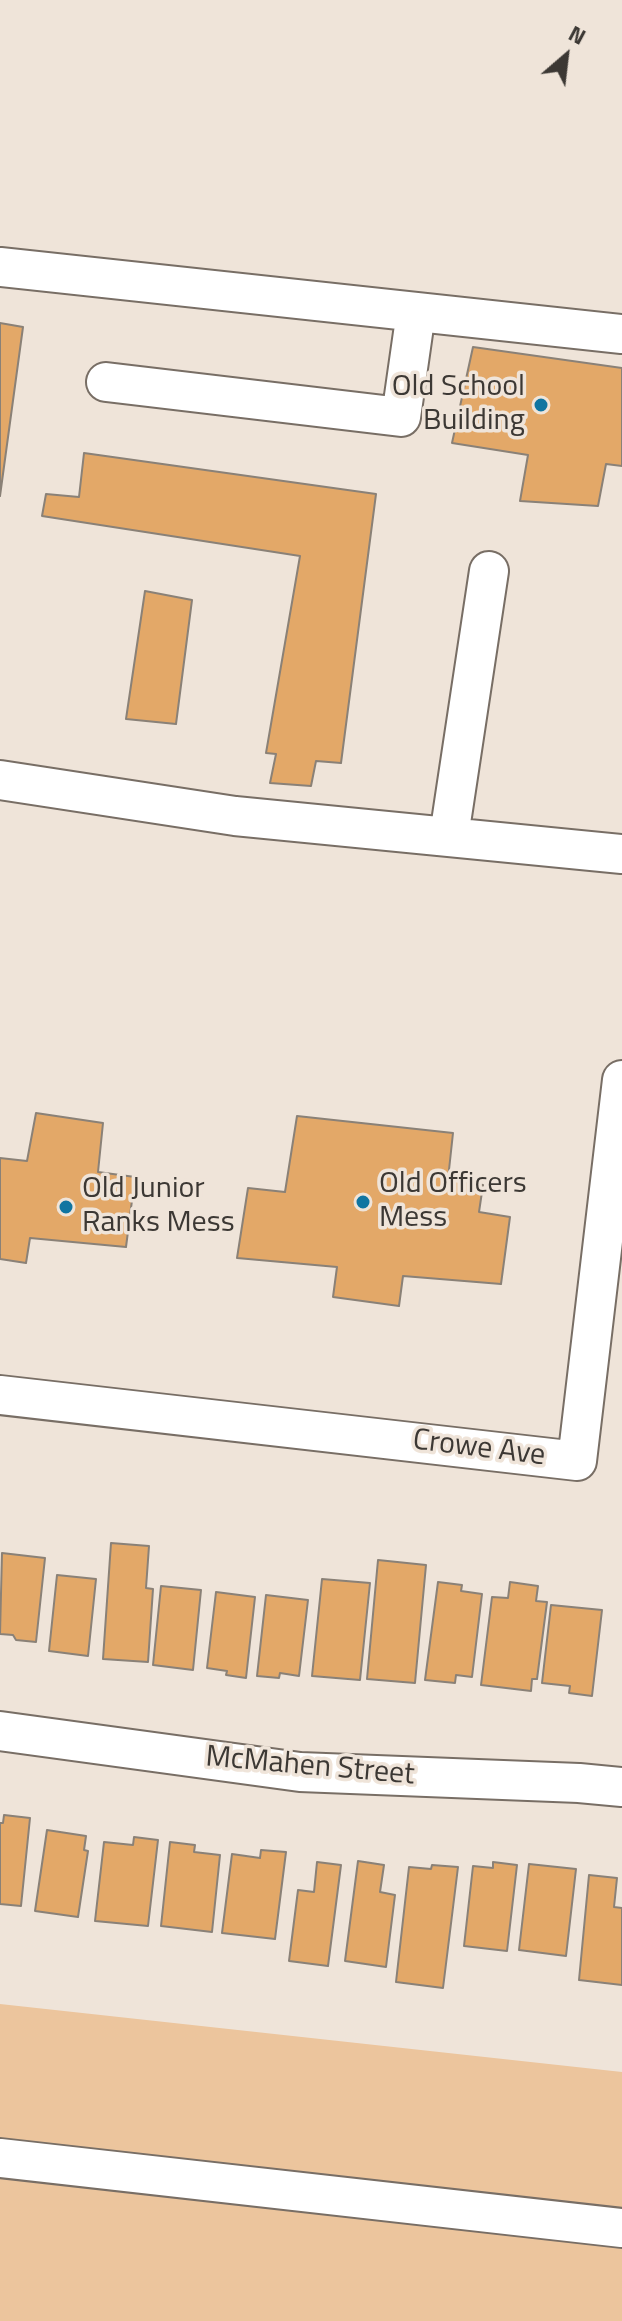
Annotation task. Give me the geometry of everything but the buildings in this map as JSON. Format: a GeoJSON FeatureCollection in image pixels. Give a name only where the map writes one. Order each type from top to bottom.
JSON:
{"type":"FeatureCollection","features":[{"type":"Feature","properties":{"kind":"street"},"geometry":{"type":"LineString","coordinates":[[0,267],[622,334]]}},
{"type":"Feature","properties":{"kind":"street"},"geometry":{"type":"LineString","coordinates":[[106,382],[401,417],[416,312]]}},
{"type":"Feature","properties":{"kind":"street"},"geometry":{"type":"LineString","coordinates":[[449,836],[489,571]]}},
{"type":"Feature","properties":{"kind":"street"},"geometry":{"type":"LineString","coordinates":[[0,780],[235,816],[622,854]]}},
{"type":"Feature","properties":{"kind":"street","name":"Crowe Ave"},"geometry":{"type":"LineString","coordinates":[[0,1395],[577,1461],[622,1080]]}},
{"type":"Feature","properties":{"kind":"street","name":"McMahen Street"},"geometry":{"type":"LineString","coordinates":[[0,1731],[300,1772],[622,1787]]}},
{"type":"Feature","properties":{"kind":"street"},"geometry":{"type":"LineString","coordinates":[[0,2158],[622,2228]]}},
{"type":"Feature","properties":{"kind":"shaded area"},"geometry":{"type":"Polygon","coordinates":[[[0,2004],[622,2072],[622,2321],[0,2321],[0,2004]]]}},
{"type":"Feature","properties":{"kind":"place","name":"Old School Building"},"geometry":{"type":"Point","coordinates":[541,405]}},
{"type":"Feature","properties":{"kind":"place","name":"Old Officers Mess"},"geometry":{"type":"Point","coordinates":[363,1202]}},
{"type":"Feature","properties":{"kind":"place","name":"Old Junior Ranks Mess"},"geometry":{"type":"Point","coordinates":[66,1207]}}]}
